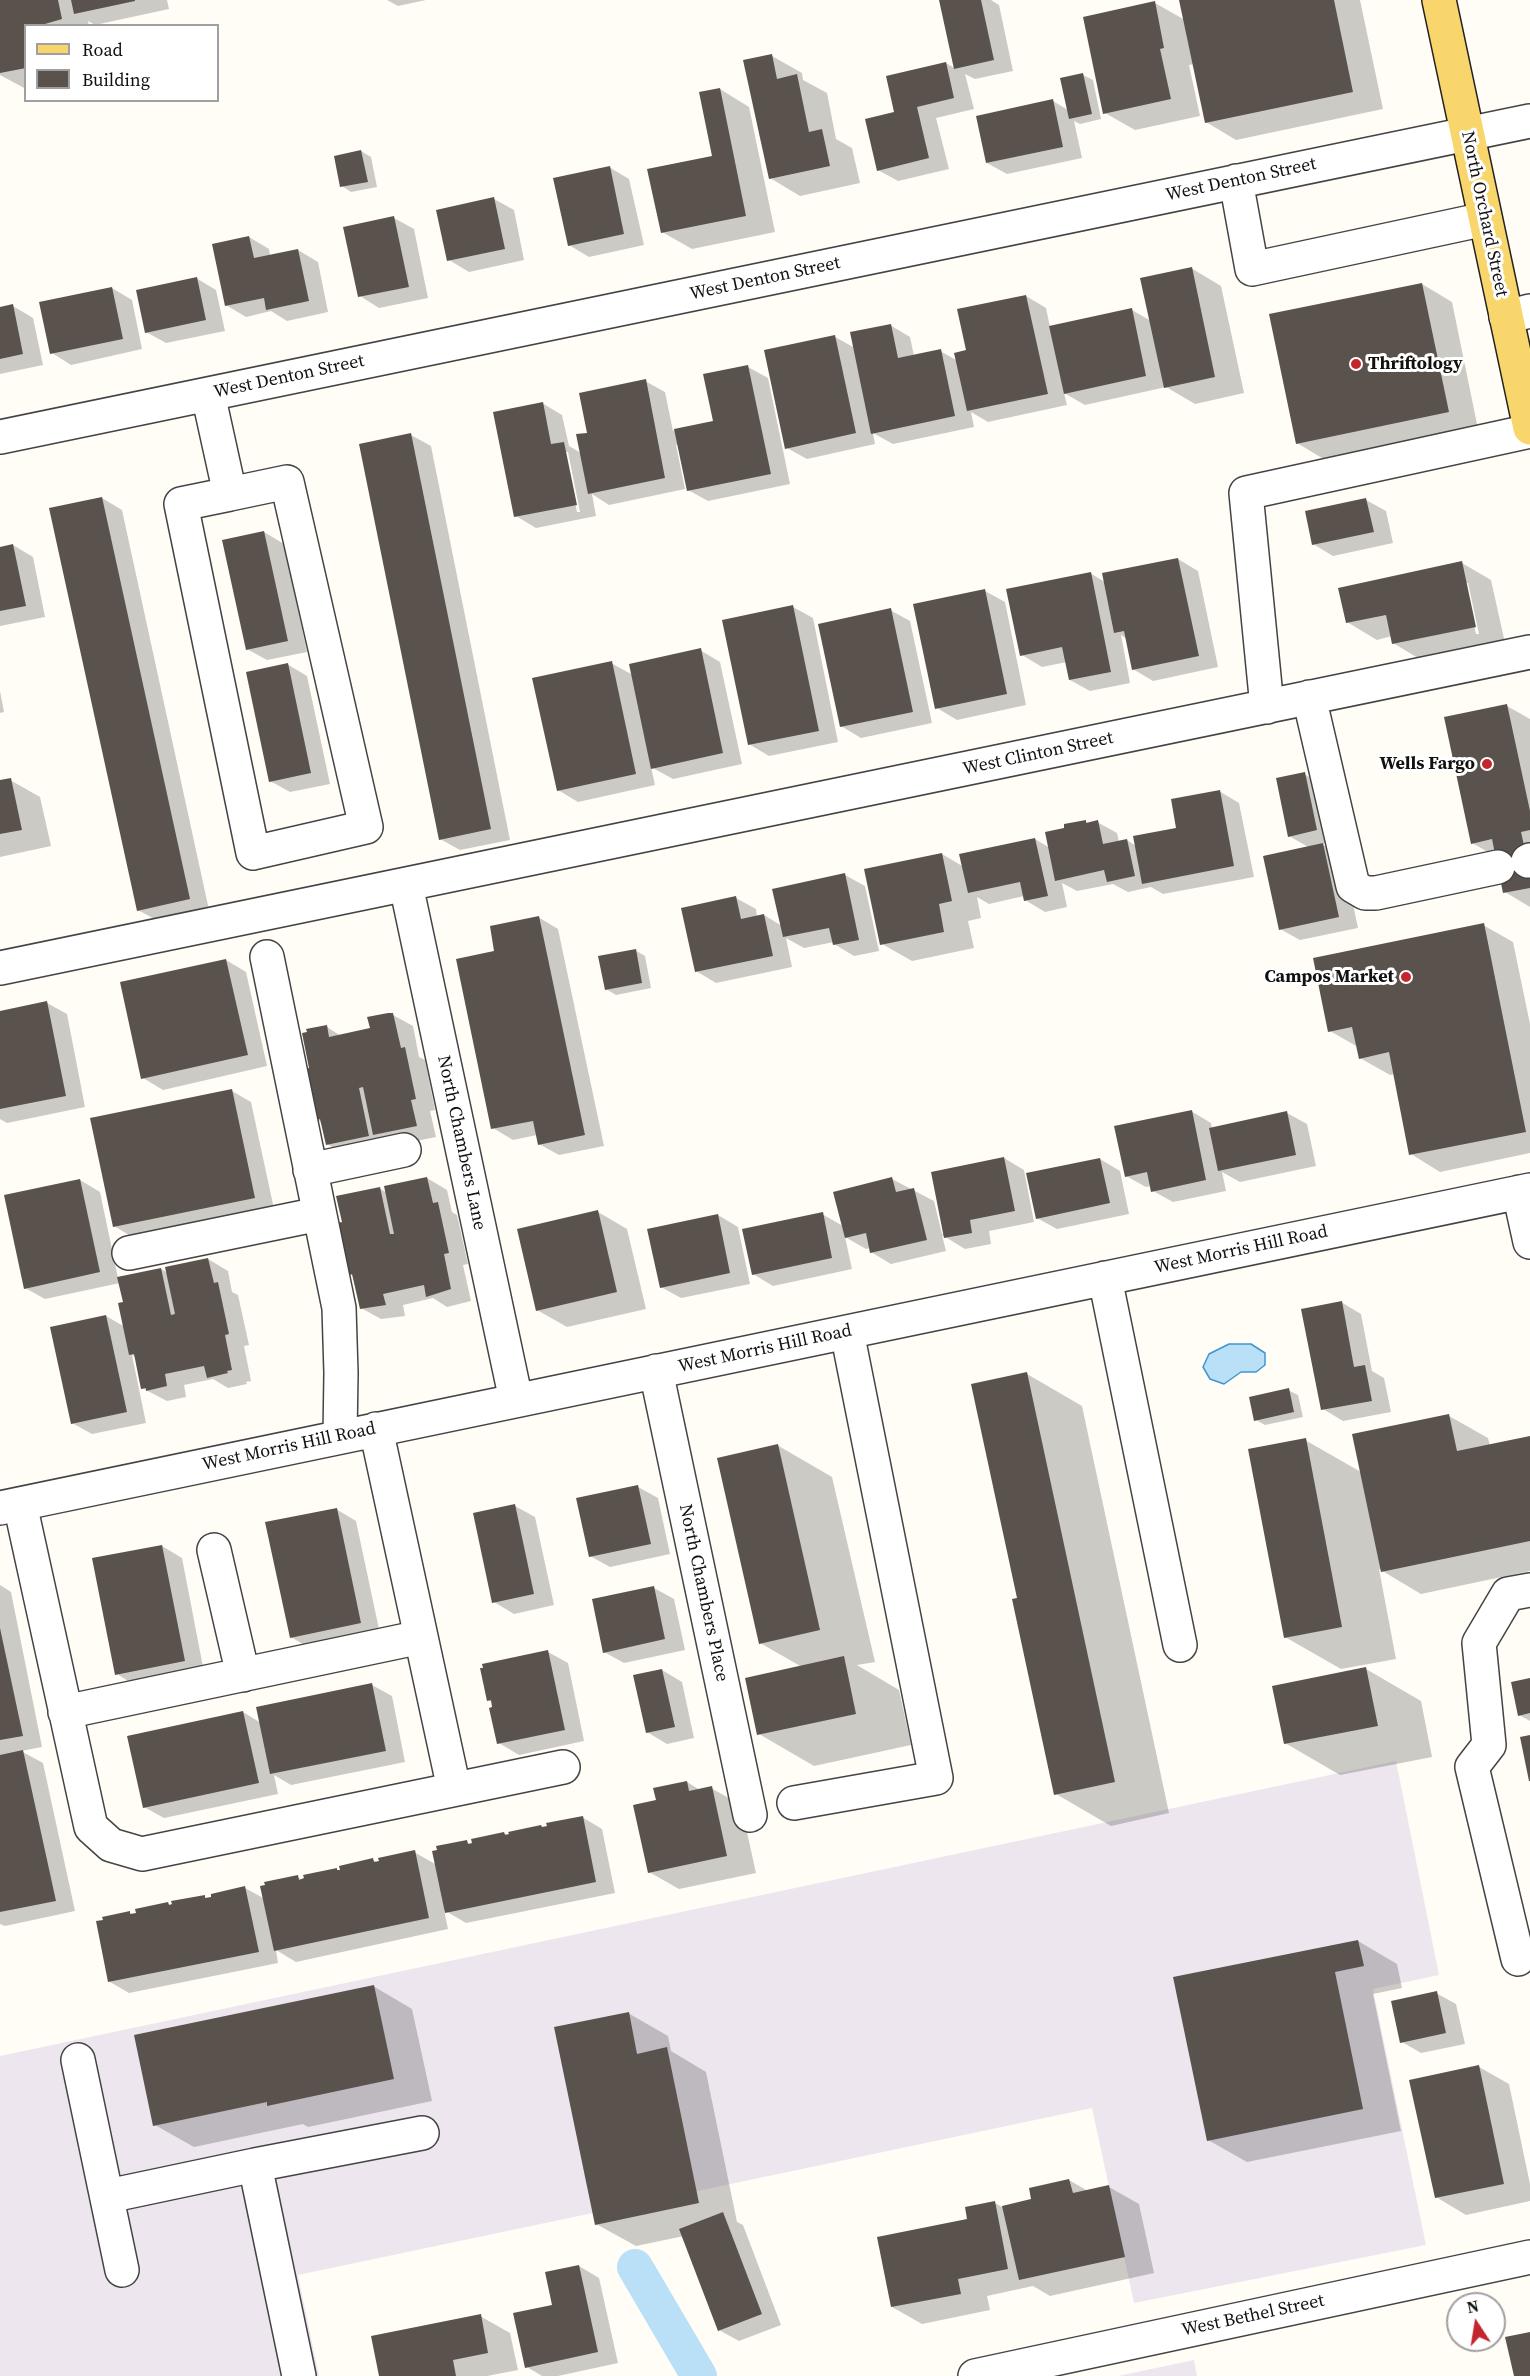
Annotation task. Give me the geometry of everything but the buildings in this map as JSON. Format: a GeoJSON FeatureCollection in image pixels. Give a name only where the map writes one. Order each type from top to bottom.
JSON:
{"type":"FeatureCollection","features":[{"type":"Feature","properties":{"kind":"main road","name":"North Orchard Street"},"geometry":{"type":"LineString","coordinates":[[1439,0],[1485,219],[1518,314],[1530,430]]}},
{"type":"Feature","properties":{"kind":"street","name":"West Denton Street"},"geometry":{"type":"LineString","coordinates":[[0,437],[1530,121]]}},
{"type":"Feature","properties":{"kind":"street"},"geometry":{"type":"LineString","coordinates":[[1236,181],[1252,269],[1485,219]]}},
{"type":"Feature","properties":{"kind":"street"},"geometry":{"type":"LineString","coordinates":[[208,394],[230,494]]}},
{"type":"Feature","properties":{"kind":"street"},"geometry":{"type":"LineString","coordinates":[[1267,707],[1246,493],[1530,430]]}},
{"type":"Feature","properties":{"kind":"street"},"geometry":{"type":"LineString","coordinates":[[287,482],[366,827],[253,853],[181,504],[230,494],[287,482]]}},
{"type":"Feature","properties":{"kind":"street","name":"West Clinton Street"},"geometry":{"type":"LineString","coordinates":[[0,968],[1530,652]]}},
{"type":"Feature","properties":{"kind":"street"},"geometry":{"type":"LineString","coordinates":[[1309,698],[1353,886],[1365,893],[1376,893],[1518,863]]}},
{"type":"Feature","properties":{"kind":"street","name":"North Chambers Lane"},"geometry":{"type":"LineString","coordinates":[[406,885],[516,1400]]}},
{"type":"Feature","properties":{"kind":"street"},"geometry":{"type":"LineString","coordinates":[[267,957],[339,1308],[340,1437]]}},
{"type":"Feature","properties":{"kind":"street"},"geometry":{"type":"LineString","coordinates":[[310,1170],[404,1150]]}},
{"type":"Feature","properties":{"kind":"street"},"geometry":{"type":"LineString","coordinates":[[1524,1191],[1530,1242]]}},
{"type":"Feature","properties":{"kind":"street","name":"West Morris Hill Road"},"geometry":{"type":"LineString","coordinates":[[10,1506],[1524,1191]]}},
{"type":"Feature","properties":{"kind":"street"},"geometry":{"type":"LineString","coordinates":[[129,1253],[319,1214]]}},
{"type":"Feature","properties":{"kind":"street"},"geometry":{"type":"LineString","coordinates":[[1105,1278],[1180,1645]]}},
{"type":"Feature","properties":{"kind":"street"},"geometry":{"type":"LineString","coordinates":[[794,1803],[936,1778],[847,1332]]}},
{"type":"Feature","properties":{"kind":"street","name":"North Chambers Place"},"geometry":{"type":"LineString","coordinates":[[656,1371],[750,1815]]}},
{"type":"Feature","properties":{"kind":"street"},"geometry":{"type":"LineString","coordinates":[[376,1429],[454,1789]]}},
{"type":"Feature","properties":{"kind":"street"},"geometry":{"type":"LineString","coordinates":[[10,1506],[65,1712],[91,1827],[111,1845],[142,1854],[563,1767]]}},
{"type":"Feature","properties":{"kind":"street"},"geometry":{"type":"LineString","coordinates":[[214,1550],[243,1674]]}},
{"type":"Feature","properties":{"kind":"street"},"geometry":{"type":"LineString","coordinates":[[1518,1959],[1472,1767],[1489,1745],[1479,1643],[1508,1594],[1530,1590]]}},
{"type":"Feature","properties":{"kind":"street"},"geometry":{"type":"LineString","coordinates":[[65,1712],[421,1637]]}},
{"type":"Feature","properties":{"kind":"street"},"geometry":{"type":"LineString","coordinates":[[78,2060],[122,2270]]}},
{"type":"Feature","properties":{"kind":"street"},"geometry":{"type":"LineString","coordinates":[[108,2196],[422,2133]]}},
{"type":"Feature","properties":{"kind":"street"},"geometry":{"type":"LineString","coordinates":[[255,2165],[300,2376]]}},
{"type":"Feature","properties":{"kind":"street","name":"West Bethel Street"},"geometry":{"type":"LineString","coordinates":[[975,2376],[1530,2257]]}},
{"type":"Feature","properties":{"kind":"shaded area"},"geometry":{"type":"Polygon","coordinates":[[[1396,1761],[1439,1975],[1373,1989],[1426,2245],[1134,2303],[1092,2108],[298,2275],[319,2376],[0,2376],[0,2056],[1396,1761]]]}},
{"type":"Feature","properties":{"kind":"shaded area"},"geometry":{"type":"Polygon","coordinates":[[[1194,2360],[1197,2376],[1118,2376],[1194,2360]]]}},
{"type":"Feature","properties":{"kind":"water"},"geometry":{"type":"Polygon","coordinates":[[[1229,1344],[1251,1344],[1265,1353],[1265,1365],[1256,1372],[1241,1372],[1224,1384],[1210,1379],[1203,1367],[1209,1354],[1229,1344]]]}},
{"type":"Feature","properties":{"kind":"waterway"},"geometry":{"type":"LineString","coordinates":[[635,2267],[699,2376]]}},
{"type":"Feature","properties":{"kind":"place","name":"Thriftology"},"geometry":{"type":"Point","coordinates":[1356,364]}},
{"type":"Feature","properties":{"kind":"place","name":"Wells Fargo"},"geometry":{"type":"Point","coordinates":[1487,764]}},
{"type":"Feature","properties":{"kind":"place","name":"Campos Market"},"geometry":{"type":"Point","coordinates":[1406,977]}}]}
